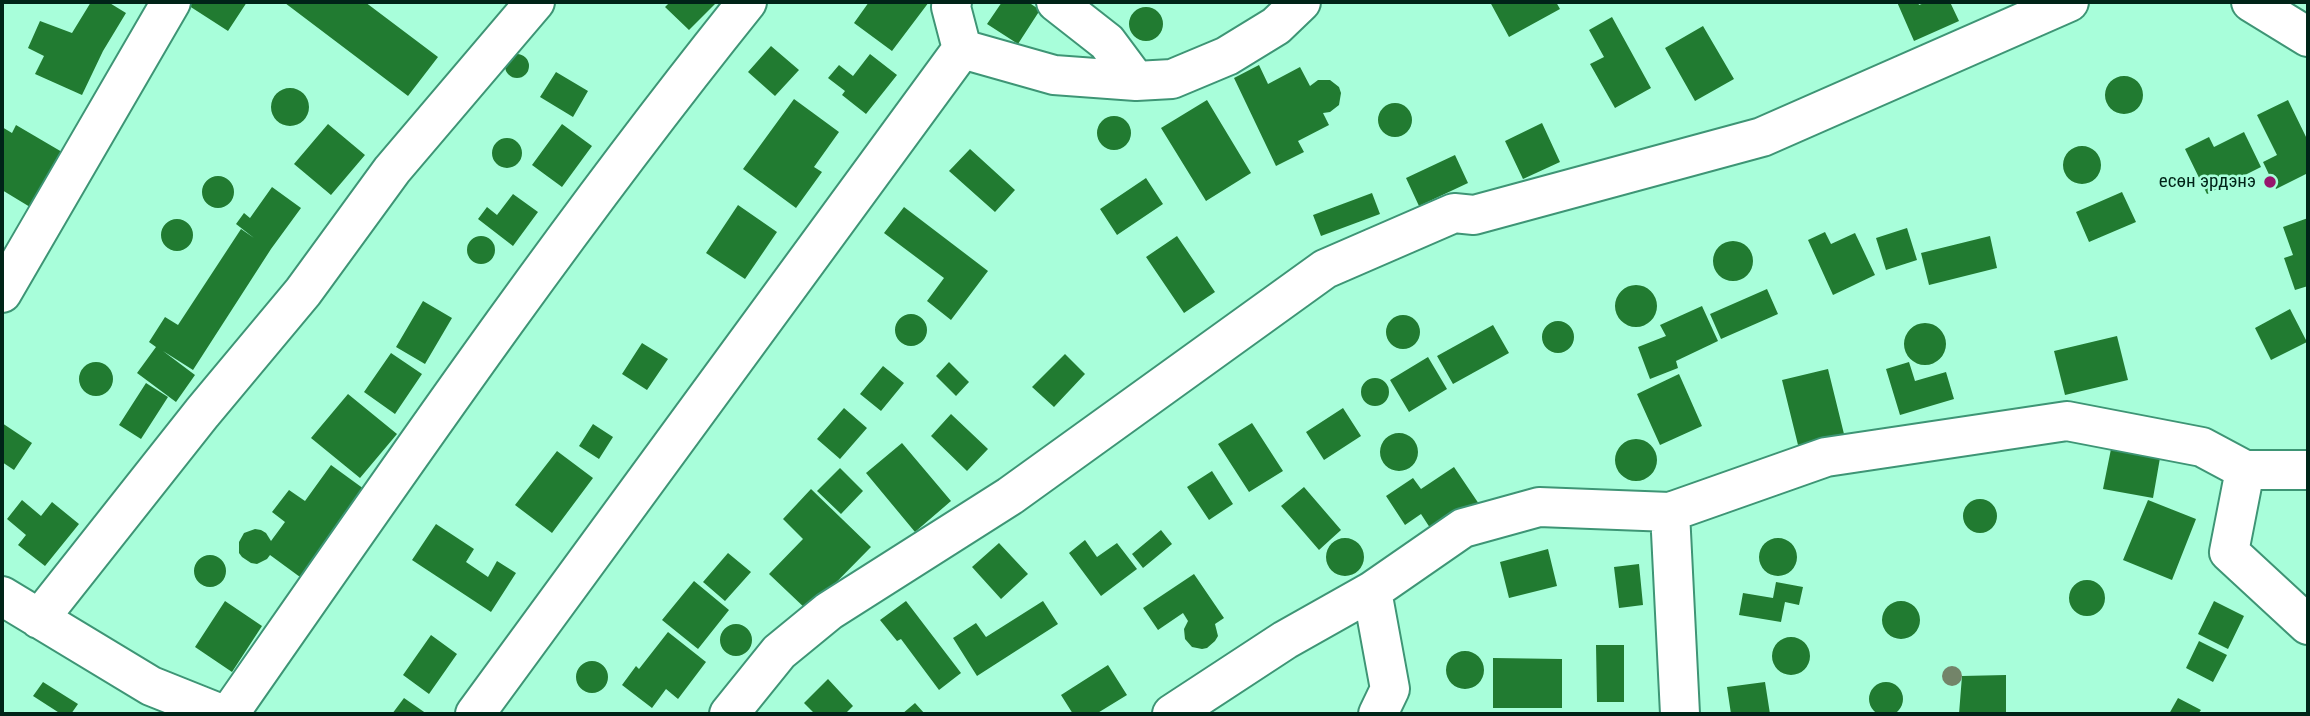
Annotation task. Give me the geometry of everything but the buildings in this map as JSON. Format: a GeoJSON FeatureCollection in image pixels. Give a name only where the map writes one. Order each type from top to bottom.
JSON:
{"type":"FeatureCollection","features":[{"type":"Feature","properties":{"kind":"street"},"geometry":{"type":"LineString","coordinates":[[2,293],[171,2]]}},
{"type":"Feature","properties":{"kind":"street"},"geometry":{"type":"LineString","coordinates":[[39,619],[202,413],[303,292],[392,170],[534,2]]}},
{"type":"Feature","properties":{"kind":"street"},"geometry":{"type":"LineString","coordinates":[[229,714],[448,400],[662,108],[747,2]]}},
{"type":"Feature","properties":{"kind":"street"},"geometry":{"type":"LineString","coordinates":[[952,2],[962,49]]}},
{"type":"Feature","properties":{"kind":"street"},"geometry":{"type":"LineString","coordinates":[[1056,2],[1107,42],[1136,81]]}},
{"type":"Feature","properties":{"kind":"street"},"geometry":{"type":"LineString","coordinates":[[962,49],[1054,75],[1136,81],[1172,79],[1227,56],[1276,26],[1301,2]]}},
{"type":"Feature","properties":{"kind":"street"},"geometry":{"type":"LineString","coordinates":[[729,714],[779,652],[829,611],[1010,496],[1325,269],[1454,214],[1474,215],[1762,137],[2069,2]]}},
{"type":"Feature","properties":{"kind":"street"},"geometry":{"type":"LineString","coordinates":[[2251,2],[2308,37]]}},
{"type":"Feature","properties":{"kind":"street"},"geometry":{"type":"LineString","coordinates":[[475,714],[962,49]]}},
{"type":"Feature","properties":{"kind":"street"},"geometry":{"type":"LineString","coordinates":[[1180,713],[1285,640],[1372,591],[1463,528],[1539,507],[1670,512],[1826,457],[2067,421],[2202,447],[2245,470],[2308,470]]}},
{"type":"Feature","properties":{"kind":"street"},"geometry":{"type":"LineString","coordinates":[[2245,470],[2229,552],[2308,625]]}},
{"type":"Feature","properties":{"kind":"street"},"geometry":{"type":"LineString","coordinates":[[1670,512],[1680,714]]}},
{"type":"Feature","properties":{"kind":"street"},"geometry":{"type":"LineString","coordinates":[[1372,591],[1390,688],[1378,714]]}},
{"type":"Feature","properties":{"kind":"street"},"geometry":{"type":"LineString","coordinates":[[2,596],[151,686],[222,714]]}},
{"type":"Feature","properties":{"kind":"place","name":"есөн эрдэнэ"},"geometry":{"type":"Point","coordinates":[2270,182]}}]}
